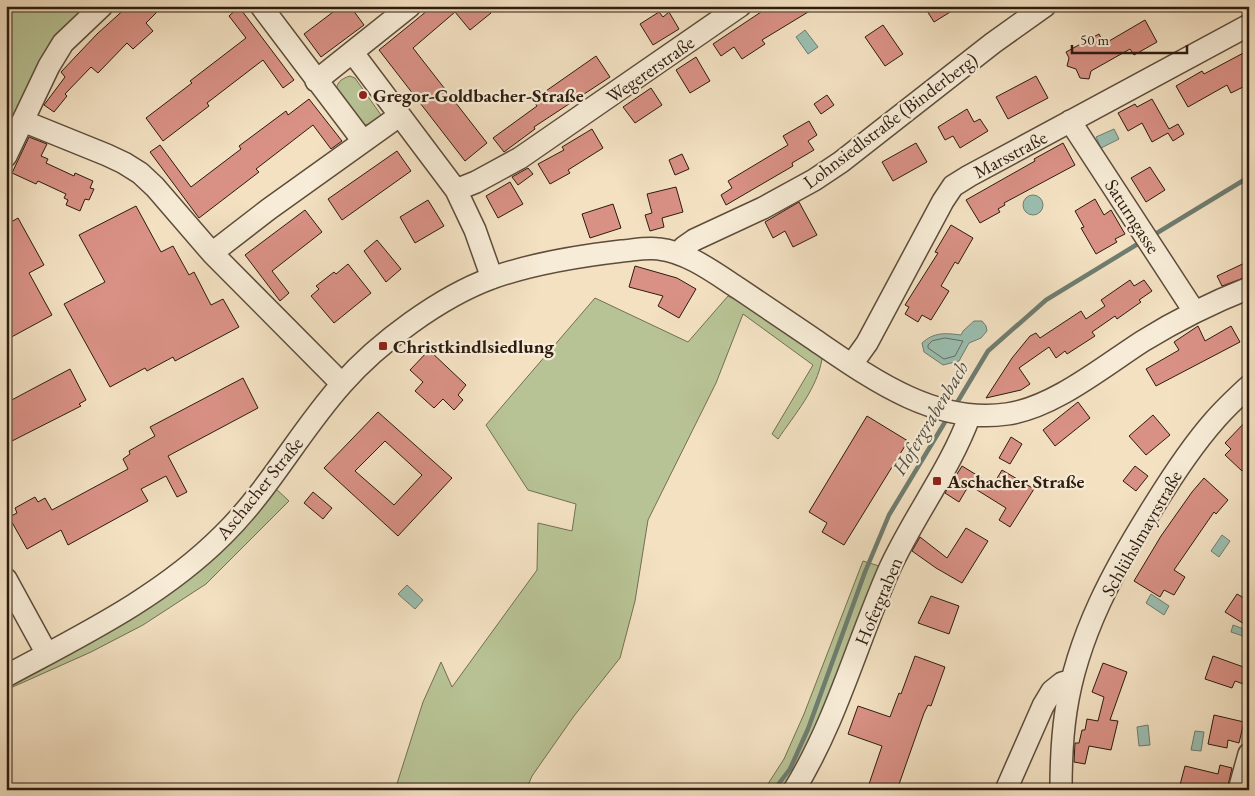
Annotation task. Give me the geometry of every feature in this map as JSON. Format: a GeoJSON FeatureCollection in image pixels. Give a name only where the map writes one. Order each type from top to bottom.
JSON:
{"type":"FeatureCollection","features":[{"type":"Feature","properties":{"kind":"street"},"geometry":{"type":"LineString","coordinates":[[6,156],[49,66],[63,43],[102,6]]}},
{"type":"Feature","properties":{"kind":"street"},"geometry":{"type":"LineString","coordinates":[[261,6],[363,141]]}},
{"type":"Feature","properties":{"kind":"street"},"geometry":{"type":"LineString","coordinates":[[316,81],[410,6]]}},
{"type":"Feature","properties":{"kind":"street","name":"Wegererstraße"},"geometry":{"type":"LineString","coordinates":[[456,190],[476,182],[520,158],[740,6]]}},
{"type":"Feature","properties":{"kind":"street","name":"Lohnsiedlstraße (Binderberg)"},"geometry":{"type":"LineString","coordinates":[[679,254],[684,247],[694,240],[763,208],[814,180],[841,162],[993,43],[1045,6]]}},
{"type":"Feature","properties":{"kind":"street","name":"Marsstraße"},"geometry":{"type":"LineString","coordinates":[[852,364],[867,343],[943,201],[953,186],[1249,25]]}},
{"type":"Feature","properties":{"kind":"street"},"geometry":{"type":"LineString","coordinates":[[353,53],[456,190],[475,230],[492,278]]}},
{"type":"Feature","properties":{"kind":"street"},"geometry":{"type":"LineString","coordinates":[[212,253],[269,209],[399,116]]}},
{"type":"Feature","properties":{"kind":"street"},"geometry":{"type":"LineString","coordinates":[[23,120],[107,155],[140,173],[156,187],[212,253],[342,384]]}},
{"type":"Feature","properties":{"kind":"street","name":"Saturngasse"},"geometry":{"type":"LineString","coordinates":[[1070,121],[1194,311]]}},
{"type":"Feature","properties":{"kind":"street","name":"Aschacher Straße"},"geometry":{"type":"LineString","coordinates":[[6,676],[153,593],[203,555],[263,490],[342,384],[370,356],[421,316],[468,289],[492,278],[542,264],[593,254],[648,248],[662,249],[679,254]]}},
{"type":"Feature","properties":{"kind":"street"},"geometry":{"type":"LineString","coordinates":[[679,254],[730,283],[893,390],[935,407],[970,415],[1009,414],[1043,404],[1194,311],[1249,288]]}},
{"type":"Feature","properties":{"kind":"street","name":"Schlühslmayrstraße"},"geometry":{"type":"LineString","coordinates":[[1061,790],[1066,710],[1072,680],[1106,586],[1136,533],[1172,476],[1200,437],[1249,386]]}},
{"type":"Feature","properties":{"kind":"street","name":"Hofergraben"},"geometry":{"type":"LineString","coordinates":[[794,790],[810,764],[834,711],[890,569],[964,433],[970,415]]}},
{"type":"Feature","properties":{"kind":"street"},"geometry":{"type":"LineString","coordinates":[[6,579],[48,654]]}},
{"type":"Feature","properties":{"kind":"street"},"geometry":{"type":"LineString","coordinates":[[1006,790],[1043,706],[1052,691],[1062,683],[1072,680]]}},
{"type":"Feature","properties":{"kind":"street"},"geometry":{"type":"LineString","coordinates":[[1240,790],[1249,754]]}},
{"type":"Feature","properties":{"kind":"shaded area"},"geometry":{"type":"Polygon","coordinates":[[[6,6],[86,6],[51,41],[6,132],[6,6]]]}},
{"type":"Feature","properties":{"kind":"shaded area"},"geometry":{"type":"Polygon","coordinates":[[[350,76],[355,78],[381,115],[370,124],[363,125],[336,94],[339,82],[350,76]]]}},
{"type":"Feature","properties":{"kind":"shaded area"},"geometry":{"type":"Polygon","coordinates":[[[728,296],[746,305],[819,353],[822,359],[819,370],[810,391],[798,411],[778,439],[772,434],[813,365],[743,314],[716,383],[648,520],[635,601],[620,658],[574,716],[532,776],[526,790],[395,790],[423,702],[441,662],[452,687],[537,570],[538,523],[572,531],[576,504],[528,490],[486,425],[595,298],[688,342],[728,296]]]}},
{"type":"Feature","properties":{"kind":"shaded area"},"geometry":{"type":"Polygon","coordinates":[[[274,487],[289,501],[206,584],[143,625],[91,652],[6,690],[6,685],[74,648],[274,487]]]}},
{"type":"Feature","properties":{"kind":"shaded area"},"geometry":{"type":"Polygon","coordinates":[[[863,561],[879,566],[812,743],[785,790],[764,790],[784,759],[804,714],[863,561]]]}},
{"type":"Feature","properties":{"kind":"water"},"geometry":{"type":"Polygon","coordinates":[[[805,30],[818,47],[808,54],[796,37],[805,30]]]}},
{"type":"Feature","properties":{"kind":"water"},"geometry":{"type":"Polygon","coordinates":[[[1114,129],[1119,139],[1101,148],[1096,137],[1114,129]]]}},
{"type":"Feature","properties":{"kind":"water"},"geometry":{"type":"Polygon","coordinates":[[[1029,195],[1037,195],[1043,201],[1043,209],[1037,215],[1029,215],[1023,209],[1023,201],[1029,195]]]}},
{"type":"Feature","properties":{"kind":"water"},"geometry":{"type":"Polygon","coordinates":[[[974,321],[982,321],[987,331],[981,338],[969,343],[959,361],[943,365],[924,352],[922,343],[926,339],[940,334],[961,335],[974,321]]]}},
{"type":"Feature","properties":{"kind":"water"},"geometry":{"type":"Polygon","coordinates":[[[1222,535],[1230,541],[1219,557],[1211,551],[1222,535]]]}},
{"type":"Feature","properties":{"kind":"water"},"geometry":{"type":"Polygon","coordinates":[[[407,585],[423,600],[415,609],[398,594],[407,585]]]}},
{"type":"Feature","properties":{"kind":"water"},"geometry":{"type":"Polygon","coordinates":[[[1151,594],[1169,606],[1164,615],[1146,603],[1151,594]]]}},
{"type":"Feature","properties":{"kind":"water"},"geometry":{"type":"Polygon","coordinates":[[[1233,625],[1249,631],[1249,638],[1231,632],[1233,625]]]}},
{"type":"Feature","properties":{"kind":"water"},"geometry":{"type":"Polygon","coordinates":[[[1148,725],[1150,745],[1139,746],[1137,727],[1148,725]]]}},
{"type":"Feature","properties":{"kind":"water"},"geometry":{"type":"Polygon","coordinates":[[[1195,731],[1204,732],[1201,751],[1191,750],[1195,731]]]}},
{"type":"Feature","properties":{"kind":"building"},"geometry":{"type":"Polygon","coordinates":[[[128,6],[163,6],[146,23],[153,31],[133,49],[127,43],[98,73],[91,67],[65,94],[67,96],[54,112],[44,105],[65,77],[61,72],[97,34],[128,6]]]}},
{"type":"Feature","properties":{"kind":"building"},"geometry":{"type":"Polygon","coordinates":[[[341,6],[350,6],[364,25],[321,57],[304,34],[341,6]]]}},
{"type":"Feature","properties":{"kind":"building"},"geometry":{"type":"Polygon","coordinates":[[[433,6],[485,6],[491,13],[470,30],[455,12],[413,48],[487,143],[465,161],[379,50],[433,6]]]}},
{"type":"Feature","properties":{"kind":"building"},"geometry":{"type":"Polygon","coordinates":[[[770,6],[818,6],[762,40],[765,44],[742,59],[734,47],[721,56],[713,44],[770,6]]]}},
{"type":"Feature","properties":{"kind":"building"},"geometry":{"type":"Polygon","coordinates":[[[924,6],[960,6],[934,22],[924,6]]]}},
{"type":"Feature","properties":{"kind":"building"},"geometry":{"type":"Polygon","coordinates":[[[239,7],[294,80],[283,88],[263,60],[207,103],[209,106],[163,141],[146,118],[246,38],[229,16],[239,7]]]}},
{"type":"Feature","properties":{"kind":"building"},"geometry":{"type":"Polygon","coordinates":[[[659,12],[663,17],[669,12],[679,29],[653,45],[640,24],[659,12]]]}},
{"type":"Feature","properties":{"kind":"building"},"geometry":{"type":"Polygon","coordinates":[[[1145,20],[1157,42],[1134,55],[1130,49],[1091,71],[1089,79],[1080,78],[1076,69],[1067,66],[1069,58],[1066,52],[1099,34],[1104,44],[1145,20]]]}},
{"type":"Feature","properties":{"kind":"building"},"geometry":{"type":"Polygon","coordinates":[[[883,25],[903,54],[885,66],[865,37],[883,25]]]}},
{"type":"Feature","properties":{"kind":"building"},"geometry":{"type":"Polygon","coordinates":[[[1249,50],[1249,84],[1231,93],[1227,85],[1188,107],[1176,86],[1202,71],[1204,74],[1249,50]]]}},
{"type":"Feature","properties":{"kind":"building"},"geometry":{"type":"Polygon","coordinates":[[[596,56],[610,77],[534,127],[535,129],[504,152],[493,138],[537,106],[533,100],[596,56]]]}},
{"type":"Feature","properties":{"kind":"building"},"geometry":{"type":"Polygon","coordinates":[[[696,57],[710,81],[690,93],[676,70],[696,57]]]}},
{"type":"Feature","properties":{"kind":"building"},"geometry":{"type":"Polygon","coordinates":[[[1036,76],[1048,98],[1008,119],[996,97],[1036,76]]]}},
{"type":"Feature","properties":{"kind":"building"},"geometry":{"type":"Polygon","coordinates":[[[651,88],[662,105],[635,123],[623,107],[651,88]]]}},
{"type":"Feature","properties":{"kind":"building"},"geometry":{"type":"Polygon","coordinates":[[[827,95],[834,105],[821,114],[814,104],[827,95]]]}},
{"type":"Feature","properties":{"kind":"building"},"geometry":{"type":"Polygon","coordinates":[[[309,99],[342,141],[331,149],[313,125],[256,169],[259,172],[199,218],[150,152],[160,145],[191,187],[241,149],[239,146],[286,111],[288,115],[309,99]]]}},
{"type":"Feature","properties":{"kind":"building"},"geometry":{"type":"Polygon","coordinates":[[[1152,99],[1169,129],[1178,124],[1184,134],[1173,141],[1168,133],[1152,142],[1142,123],[1128,131],[1118,113],[1135,104],[1137,107],[1152,99]]]}},
{"type":"Feature","properties":{"kind":"building"},"geometry":{"type":"Polygon","coordinates":[[[967,109],[974,122],[980,119],[988,131],[960,148],[953,136],[945,140],[938,127],[967,109]]]}},
{"type":"Feature","properties":{"kind":"building"},"geometry":{"type":"Polygon","coordinates":[[[809,121],[817,135],[808,141],[814,150],[792,163],[793,166],[726,205],[721,195],[732,188],[728,181],[788,145],[783,136],[809,121]]]}},
{"type":"Feature","properties":{"kind":"building"},"geometry":{"type":"Polygon","coordinates":[[[592,129],[603,148],[568,170],[570,173],[550,184],[538,164],[564,150],[562,147],[592,129]]]}},
{"type":"Feature","properties":{"kind":"building"},"geometry":{"type":"Polygon","coordinates":[[[29,137],[47,144],[41,156],[48,159],[46,163],[74,176],[75,173],[93,181],[90,188],[94,189],[89,200],[85,199],[80,211],[66,205],[68,200],[64,198],[66,194],[38,181],[36,184],[12,173],[29,137]]]}},
{"type":"Feature","properties":{"kind":"building"},"geometry":{"type":"Polygon","coordinates":[[[916,143],[927,162],[893,181],[882,162],[916,143]]]}},
{"type":"Feature","properties":{"kind":"building"},"geometry":{"type":"Polygon","coordinates":[[[1063,143],[1075,165],[1004,203],[1005,205],[998,209],[1000,212],[980,223],[966,200],[1063,143]]]}},
{"type":"Feature","properties":{"kind":"building"},"geometry":{"type":"Polygon","coordinates":[[[397,151],[411,171],[342,220],[328,199],[397,151]]]}},
{"type":"Feature","properties":{"kind":"building"},"geometry":{"type":"Polygon","coordinates":[[[682,154],[689,169],[675,175],[669,160],[682,154]]]}},
{"type":"Feature","properties":{"kind":"building"},"geometry":{"type":"Polygon","coordinates":[[[1150,167],[1165,190],[1146,202],[1131,178],[1150,167]]]}},
{"type":"Feature","properties":{"kind":"building"},"geometry":{"type":"Polygon","coordinates":[[[528,168],[533,174],[518,185],[512,177],[528,168]]]}},
{"type":"Feature","properties":{"kind":"building"},"geometry":{"type":"Polygon","coordinates":[[[510,182],[523,204],[498,218],[486,196],[510,182]]]}},
{"type":"Feature","properties":{"kind":"building"},"geometry":{"type":"Polygon","coordinates":[[[676,187],[683,212],[662,218],[664,227],[650,231],[645,215],[652,213],[647,194],[676,187]]]}},
{"type":"Feature","properties":{"kind":"building"},"geometry":{"type":"Polygon","coordinates":[[[1095,199],[1104,215],[1111,210],[1125,234],[1115,239],[1117,242],[1096,254],[1081,228],[1084,227],[1075,211],[1095,199]]]}},
{"type":"Feature","properties":{"kind":"building"},"geometry":{"type":"Polygon","coordinates":[[[428,200],[444,226],[415,243],[400,217],[428,200]]]}},
{"type":"Feature","properties":{"kind":"building"},"geometry":{"type":"Polygon","coordinates":[[[799,202],[817,235],[793,247],[785,231],[773,238],[765,222],[799,202]]]}},
{"type":"Feature","properties":{"kind":"building"},"geometry":{"type":"Polygon","coordinates":[[[613,204],[621,228],[590,238],[582,214],[613,204]]]}},
{"type":"Feature","properties":{"kind":"building"},"geometry":{"type":"Polygon","coordinates":[[[136,206],[161,252],[173,246],[189,275],[194,272],[211,305],[223,299],[239,327],[175,361],[173,357],[147,371],[145,368],[110,387],[64,304],[105,282],[79,235],[136,206]]]}},
{"type":"Feature","properties":{"kind":"building"},"geometry":{"type":"Polygon","coordinates":[[[305,210],[322,232],[272,271],[289,293],[280,301],[245,255],[305,210]]]}},
{"type":"Feature","properties":{"kind":"building"},"geometry":{"type":"Polygon","coordinates":[[[18,218],[44,265],[29,273],[52,315],[6,340],[6,225],[18,218]]]}},
{"type":"Feature","properties":{"kind":"building"},"geometry":{"type":"Polygon","coordinates":[[[951,225],[973,238],[958,264],[955,262],[941,286],[949,291],[931,320],[922,315],[918,322],[905,314],[909,307],[905,305],[938,253],[935,252],[951,225]]]}},
{"type":"Feature","properties":{"kind":"building"},"geometry":{"type":"Polygon","coordinates":[[[377,240],[401,269],[386,282],[364,251],[377,240]]]}},
{"type":"Feature","properties":{"kind":"building"},"geometry":{"type":"Polygon","coordinates":[[[1249,261],[1249,276],[1222,286],[1217,276],[1249,261]]]}},
{"type":"Feature","properties":{"kind":"building"},"geometry":{"type":"Polygon","coordinates":[[[348,264],[371,293],[334,323],[311,296],[319,289],[316,286],[348,264]]]}},
{"type":"Feature","properties":{"kind":"building"},"geometry":{"type":"Polygon","coordinates":[[[635,266],[677,278],[696,289],[679,318],[658,306],[663,296],[629,287],[635,266]]]}},
{"type":"Feature","properties":{"kind":"building"},"geometry":{"type":"Polygon","coordinates":[[[1130,280],[1134,286],[1144,280],[1152,291],[1139,300],[1141,302],[1117,319],[1115,316],[1092,332],[1095,336],[1067,354],[1065,351],[1056,358],[1049,347],[1019,368],[1030,384],[1021,390],[986,398],[1012,358],[1030,336],[1036,333],[1040,338],[1081,311],[1086,319],[1105,306],[1101,300],[1130,280]]]}},
{"type":"Feature","properties":{"kind":"building"},"geometry":{"type":"Polygon","coordinates":[[[1198,326],[1205,341],[1231,326],[1240,342],[1156,386],[1146,369],[1179,350],[1174,342],[1198,326]]]}},
{"type":"Feature","properties":{"kind":"building"},"geometry":{"type":"Polygon","coordinates":[[[429,350],[466,385],[458,395],[463,400],[454,410],[443,399],[434,408],[415,391],[423,382],[410,370],[429,350]]]}},
{"type":"Feature","properties":{"kind":"building"},"geometry":{"type":"Polygon","coordinates":[[[70,369],[86,400],[79,404],[81,406],[12,441],[10,437],[6,439],[6,403],[70,369]]]}},
{"type":"Feature","properties":{"kind":"building"},"geometry":{"type":"Polygon","coordinates":[[[243,378],[258,408],[168,456],[187,492],[177,497],[166,476],[141,489],[148,501],[68,545],[61,530],[27,549],[9,517],[17,513],[15,508],[35,497],[38,502],[45,498],[52,510],[128,469],[123,459],[130,454],[129,451],[155,436],[150,427],[243,378]]]}},
{"type":"Feature","properties":{"kind":"building"},"geometry":{"type":"Polygon","coordinates":[[[1078,402],[1090,418],[1055,446],[1043,430],[1078,402]]]}},
{"type":"Feature","properties":{"kind":"building"},"geometry":{"type":"Polygon","coordinates":[[[378,412],[452,478],[398,536],[324,468],[378,412]],[[385,441],[355,471],[394,505],[422,475],[385,441]]]}},
{"type":"Feature","properties":{"kind":"building"},"geometry":{"type":"Polygon","coordinates":[[[1153,415],[1170,435],[1146,455],[1129,436],[1153,415]]]}},
{"type":"Feature","properties":{"kind":"building"},"geometry":{"type":"Polygon","coordinates":[[[867,416],[908,441],[844,545],[822,532],[827,523],[809,512],[867,416]]]}},
{"type":"Feature","properties":{"kind":"building"},"geometry":{"type":"Polygon","coordinates":[[[1249,418],[1249,463],[1242,471],[1225,455],[1231,449],[1225,443],[1249,418]]]}},
{"type":"Feature","properties":{"kind":"building"},"geometry":{"type":"Polygon","coordinates":[[[1011,437],[1022,444],[1010,464],[999,458],[1011,437]]]}},
{"type":"Feature","properties":{"kind":"building"},"geometry":{"type":"Polygon","coordinates":[[[962,466],[993,485],[1002,470],[1034,489],[1010,527],[999,520],[1006,508],[969,485],[959,502],[945,493],[962,466]]]}},
{"type":"Feature","properties":{"kind":"building"},"geometry":{"type":"Polygon","coordinates":[[[1135,466],[1148,476],[1136,491],[1123,481],[1135,466]]]}},
{"type":"Feature","properties":{"kind":"building"},"geometry":{"type":"Polygon","coordinates":[[[1204,478],[1228,500],[1216,514],[1214,512],[1174,570],[1185,577],[1174,595],[1164,590],[1160,597],[1134,581],[1161,536],[1204,478]]]}},
{"type":"Feature","properties":{"kind":"building"},"geometry":{"type":"Polygon","coordinates":[[[313,492],[332,508],[323,519],[304,503],[313,492]]]}},
{"type":"Feature","properties":{"kind":"building"},"geometry":{"type":"Polygon","coordinates":[[[966,528],[988,541],[962,583],[912,551],[920,537],[947,558],[966,528]]]}},
{"type":"Feature","properties":{"kind":"building"},"geometry":{"type":"Polygon","coordinates":[[[1237,594],[1249,601],[1249,627],[1225,612],[1237,594]]]}},
{"type":"Feature","properties":{"kind":"building"},"geometry":{"type":"Polygon","coordinates":[[[931,596],[959,606],[949,634],[918,623],[931,596]]]}},
{"type":"Feature","properties":{"kind":"building"},"geometry":{"type":"Polygon","coordinates":[[[915,656],[945,667],[931,706],[928,705],[924,713],[897,790],[867,790],[882,746],[848,734],[858,706],[890,717],[915,656]]]}},
{"type":"Feature","properties":{"kind":"building"},"geometry":{"type":"Polygon","coordinates":[[[1213,656],[1249,669],[1249,686],[1235,681],[1232,688],[1205,679],[1213,656]]]}},
{"type":"Feature","properties":{"kind":"building"},"geometry":{"type":"Polygon","coordinates":[[[1103,663],[1127,672],[1110,720],[1118,721],[1111,750],[1089,746],[1085,764],[1074,762],[1075,743],[1079,743],[1082,730],[1085,730],[1087,719],[1098,721],[1104,697],[1092,692],[1103,663]]]}},
{"type":"Feature","properties":{"kind":"building"},"geometry":{"type":"Polygon","coordinates":[[[1214,715],[1244,722],[1239,743],[1228,740],[1227,748],[1208,744],[1214,715]]]}},
{"type":"Feature","properties":{"kind":"building"},"geometry":{"type":"Polygon","coordinates":[[[1220,765],[1232,768],[1227,790],[1200,790],[1180,785],[1185,766],[1218,774],[1220,765]]]}},
{"type":"Feature","properties":{"kind":"waterway","name":"Hofergrabenbach"},"geometry":{"type":"LineString","coordinates":[[1152,236],[1249,177]]}},
{"type":"Feature","properties":{"kind":"waterway","name":"Hofergrabenbach"},"geometry":{"type":"LineString","coordinates":[[955,406],[988,351],[1046,300],[1141,242]]}},
{"type":"Feature","properties":{"kind":"waterway","name":"Hofergrabenbach"},"geometry":{"type":"LineString","coordinates":[[774,790],[790,769],[808,729],[865,572],[889,515],[948,417]]}},
{"type":"Feature","properties":{"kind":"place","name":"Gregor-Goldbacher-Straße"},"geometry":{"type":"Point","coordinates":[363,95]}},
{"type":"Feature","properties":{"kind":"place","name":"Christkindlsiedlung"},"geometry":{"type":"Point","coordinates":[383,346]}},
{"type":"Feature","properties":{"kind":"place","name":"Aschacher Straße"},"geometry":{"type":"Point","coordinates":[937,481]}}]}
